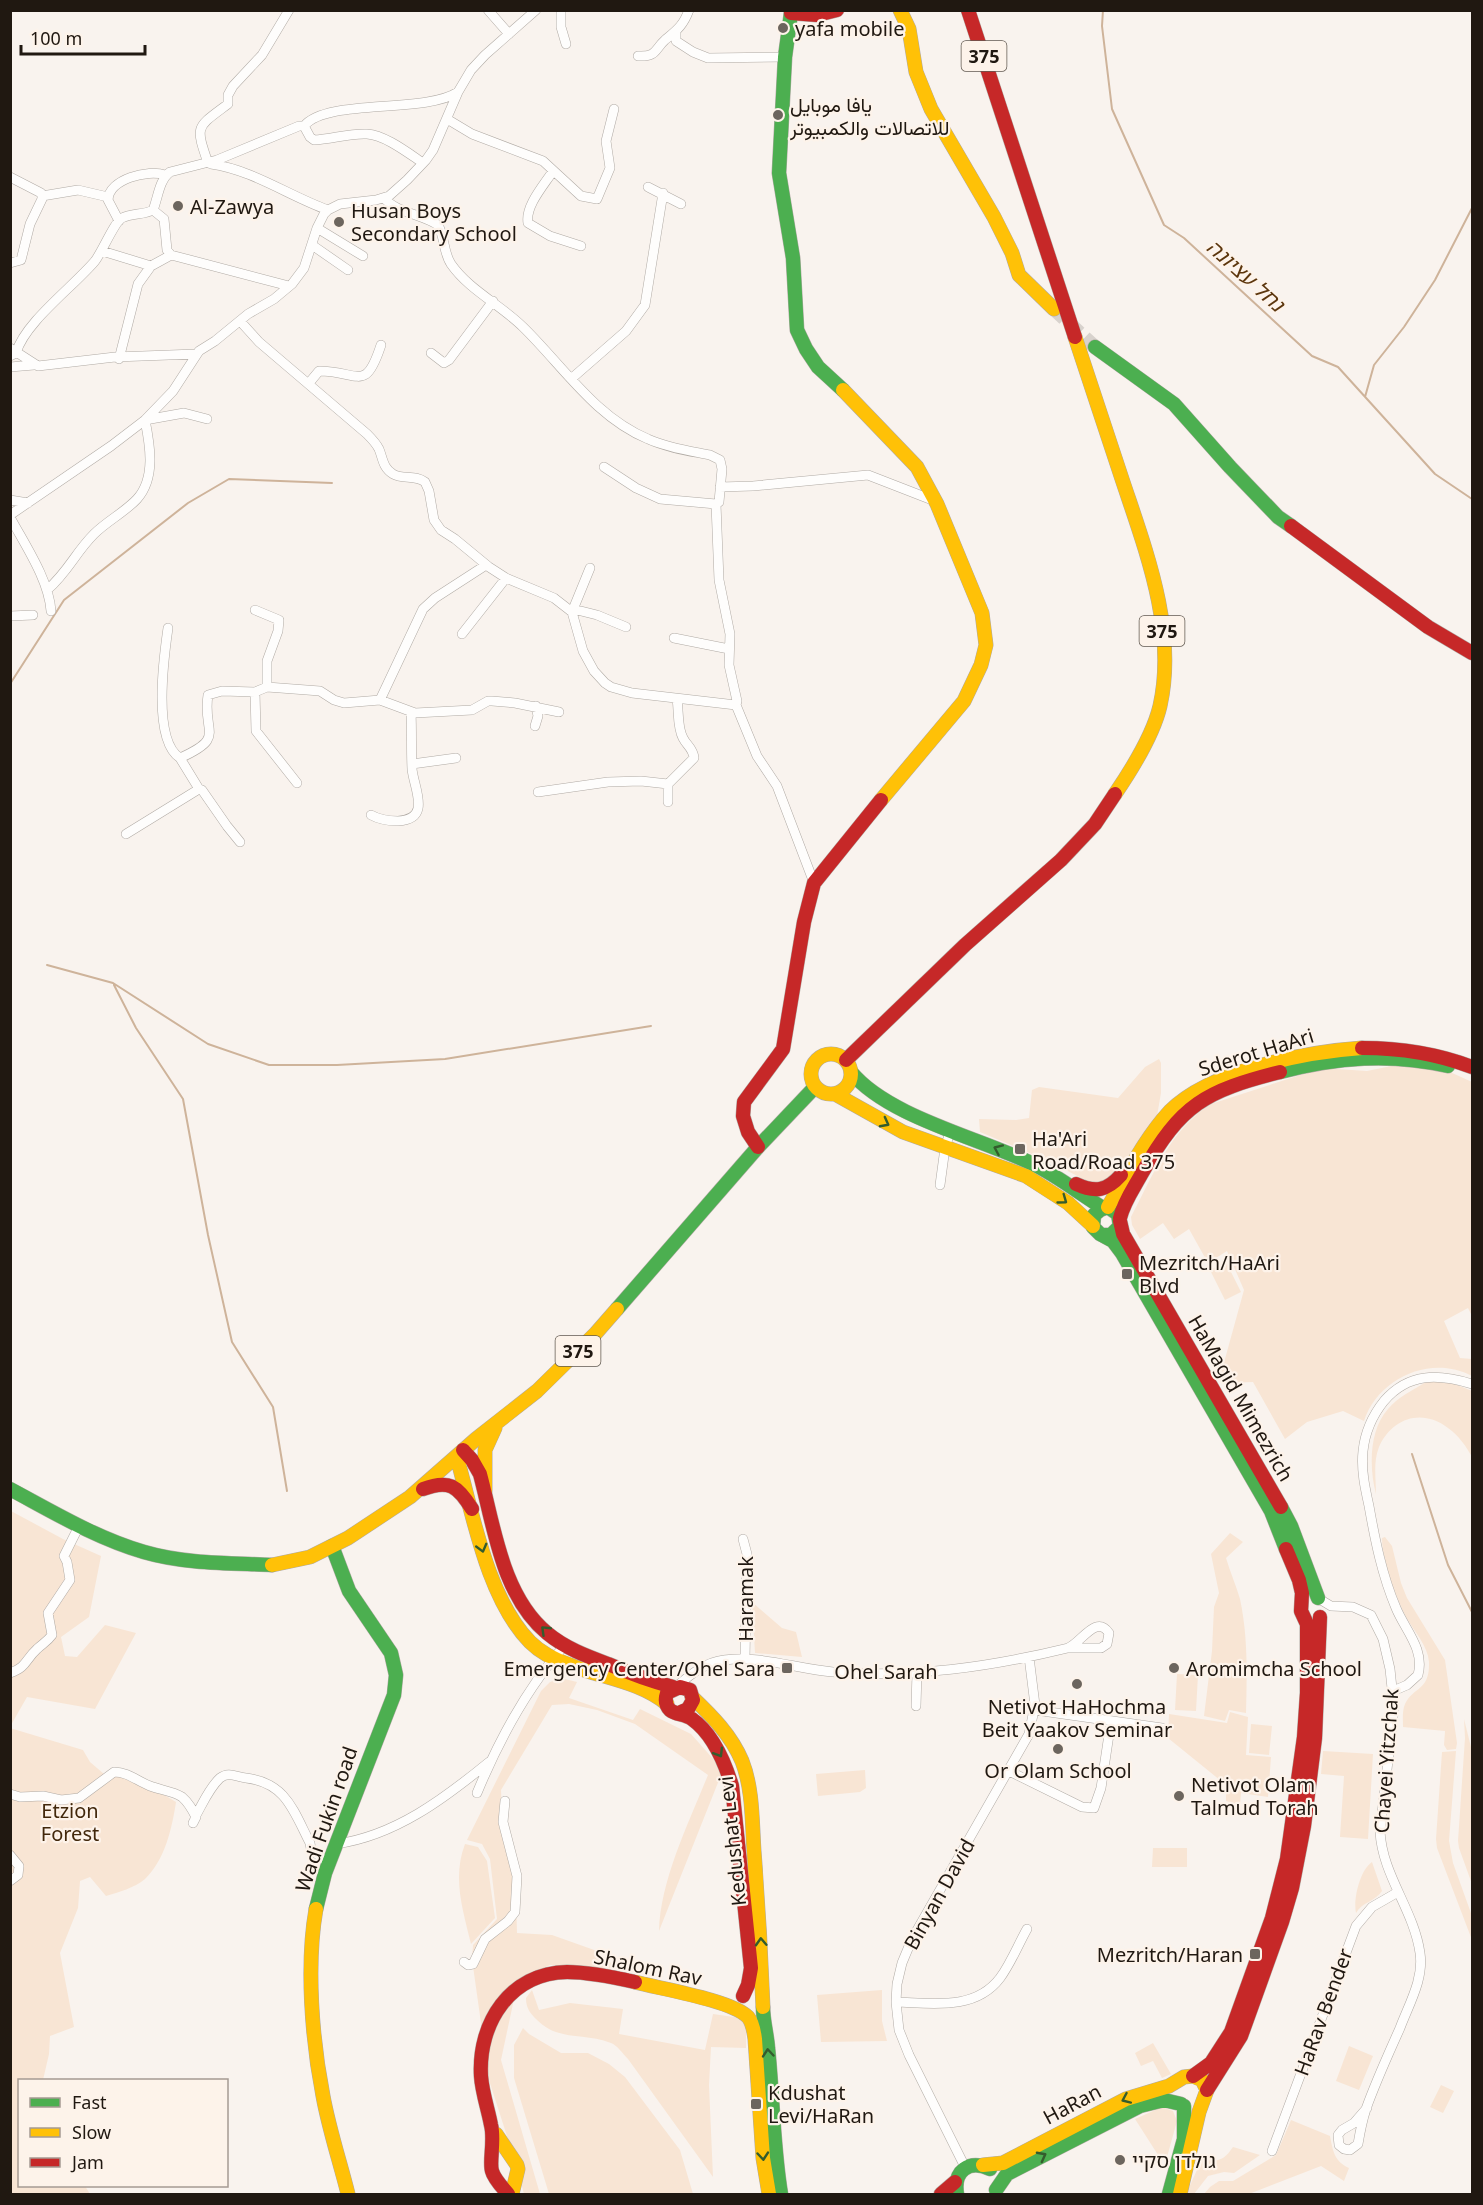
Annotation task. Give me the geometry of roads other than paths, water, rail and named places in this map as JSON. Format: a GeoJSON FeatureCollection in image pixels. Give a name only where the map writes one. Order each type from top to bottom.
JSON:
{"type":"FeatureCollection","features":[{"type":"Feature","properties":{"kind":"street"},"geometry":{"type":"LineString","coordinates":[[208,163],[201,144],[199,128],[228,104],[228,95],[233,86],[262,55],[289,10]]}},
{"type":"Feature","properties":{"kind":"street"},"geometry":{"type":"LineString","coordinates":[[488,10],[508,34]]}},
{"type":"Feature","properties":{"kind":"street"},"geometry":{"type":"LineString","coordinates":[[51,611],[47,590],[10,516],[145,420],[173,391],[196,354],[289,286],[304,268],[317,228],[328,210],[346,202],[384,198],[396,191],[433,150],[458,92],[477,63],[536,10]]}},
{"type":"Feature","properties":{"kind":"street"},"geometry":{"type":"LineString","coordinates":[[561,10],[561,27],[566,44]]}},
{"type":"Feature","properties":{"kind":"street"},"geometry":{"type":"LineString","coordinates":[[689,10],[676,33],[676,41],[703,57],[785,57]]}},
{"type":"Feature","properties":{"kind":"street"},"geometry":{"type":"LineString","coordinates":[[758,1147],[745,1124],[744,1102],[783,1049],[804,922],[814,883],[964,701],[981,665],[986,645],[982,613],[935,501],[917,468],[859,405],[818,367],[797,330],[793,258],[779,173],[785,57],[791,12],[817,15],[837,10]]}},
{"type":"Feature","properties":{"kind":"street"},"geometry":{"type":"LineString","coordinates":[[900,10],[909,29],[916,72],[931,110],[994,217],[1020,275],[1053,309]]}},
{"type":"Feature","properties":{"kind":"street","name":"375"},"geometry":{"type":"LineString","coordinates":[[849,1066],[965,945],[1061,860],[1095,824],[1139,758],[1160,707],[1166,659],[1160,611],[1144,546],[968,10]]}},
{"type":"Feature","properties":{"kind":"street"},"geometry":{"type":"LineString","coordinates":[[638,56],[650,56],[655,53],[666,39],[676,33]]}},
{"type":"Feature","properties":{"kind":"street"},"geometry":{"type":"LineString","coordinates":[[108,197],[113,187],[119,182],[139,176],[160,173],[165,175],[208,163],[304,126],[307,122],[330,113],[430,102],[458,92]]}},
{"type":"Feature","properties":{"kind":"street"},"geometry":{"type":"LineString","coordinates":[[447,119],[472,134],[533,156],[548,165],[581,196],[597,199],[610,168],[606,141],[614,109]]}},
{"type":"Feature","properties":{"kind":"street"},"geometry":{"type":"LineString","coordinates":[[304,126],[314,140],[365,133],[375,135],[423,163]]}},
{"type":"Feature","properties":{"kind":"street"},"geometry":{"type":"LineString","coordinates":[[208,163],[255,177],[328,210]]}},
{"type":"Feature","properties":{"kind":"street"},"geometry":{"type":"LineString","coordinates":[[553,171],[530,208],[528,223],[550,236],[581,246]]}},
{"type":"Feature","properties":{"kind":"street"},"geometry":{"type":"LineString","coordinates":[[153,210],[165,175]]}},
{"type":"Feature","properties":{"kind":"street"},"geometry":{"type":"LineString","coordinates":[[10,177],[42,196]]}},
{"type":"Feature","properties":{"kind":"street"},"geometry":{"type":"LineString","coordinates":[[648,187],[681,204]]}},
{"type":"Feature","properties":{"kind":"street"},"geometry":{"type":"LineString","coordinates":[[42,196],[78,190],[108,197]]}},
{"type":"Feature","properties":{"kind":"street"},"geometry":{"type":"LineString","coordinates":[[571,379],[626,331],[643,311],[647,301],[654,241],[663,194]]}},
{"type":"Feature","properties":{"kind":"street"},"geometry":{"type":"LineString","coordinates":[[10,263],[21,260],[30,224],[42,196]]}},
{"type":"Feature","properties":{"kind":"street"},"geometry":{"type":"LineString","coordinates":[[108,197],[119,220]]}},
{"type":"Feature","properties":{"kind":"street"},"geometry":{"type":"LineString","coordinates":[[384,198],[393,207],[418,215],[438,225],[447,256],[453,266],[523,327],[604,412],[634,432],[657,443],[716,457],[722,464],[719,502],[716,504],[719,580],[730,634],[729,665],[736,705],[757,756],[777,786],[814,883]]}},
{"type":"Feature","properties":{"kind":"street"},"geometry":{"type":"LineString","coordinates":[[34,365],[12,352],[38,318],[76,283],[102,251],[122,217],[153,210],[164,219],[167,250],[171,255],[289,286]]}},
{"type":"Feature","properties":{"kind":"street"},"geometry":{"type":"LineString","coordinates":[[317,228],[363,256]]}},
{"type":"Feature","properties":{"kind":"street"},"geometry":{"type":"LineString","coordinates":[[312,245],[348,270]]}},
{"type":"Feature","properties":{"kind":"street"},"geometry":{"type":"LineString","coordinates":[[102,251],[151,266]]}},
{"type":"Feature","properties":{"kind":"street"},"geometry":{"type":"LineString","coordinates":[[119,359],[135,290],[151,266],[171,255]]}},
{"type":"Feature","properties":{"kind":"street"},"geometry":{"type":"LineString","coordinates":[[432,353],[444,363],[449,360],[493,301]]}},
{"type":"Feature","properties":{"kind":"street"},"geometry":{"type":"LineString","coordinates":[[240,321],[259,342],[373,440],[388,470],[398,476],[420,478],[425,482],[436,525],[486,565],[506,578],[554,598],[573,611],[597,615],[626,627]]}},
{"type":"Feature","properties":{"kind":"street"},"geometry":{"type":"LineString","coordinates":[[309,383],[318,371],[367,375],[372,370],[381,345]]}},
{"type":"Feature","properties":{"kind":"street"},"geometry":{"type":"LineString","coordinates":[[1095,347],[1174,404],[1278,517],[1428,627],[1473,653]]}},
{"type":"Feature","properties":{"kind":"street"},"geometry":{"type":"LineString","coordinates":[[10,367],[115,357],[119,359],[122,357],[196,354]]}},
{"type":"Feature","properties":{"kind":"street"},"geometry":{"type":"LineString","coordinates":[[145,420],[184,413],[207,419]]}},
{"type":"Feature","properties":{"kind":"street"},"geometry":{"type":"LineString","coordinates":[[47,590],[61,578],[79,550],[95,532],[136,500],[146,485],[150,446],[145,420]]}},
{"type":"Feature","properties":{"kind":"street"},"geometry":{"type":"LineString","coordinates":[[604,467],[636,488],[660,499],[716,504]]}},
{"type":"Feature","properties":{"kind":"street"},"geometry":{"type":"LineString","coordinates":[[720,487],[868,475],[935,501]]}},
{"type":"Feature","properties":{"kind":"street"},"geometry":{"type":"LineString","coordinates":[[10,500],[28,503]]}},
{"type":"Feature","properties":{"kind":"street"},"geometry":{"type":"LineString","coordinates":[[380,700],[423,609],[435,598],[486,565]]}},
{"type":"Feature","properties":{"kind":"street"},"geometry":{"type":"LineString","coordinates":[[590,568],[573,611],[583,651],[594,671],[605,683],[632,693],[736,705]]}},
{"type":"Feature","properties":{"kind":"street"},"geometry":{"type":"LineString","coordinates":[[462,634],[506,578]]}},
{"type":"Feature","properties":{"kind":"street"},"geometry":{"type":"LineString","coordinates":[[255,610],[279,620],[278,631],[267,661],[267,687]]}},
{"type":"Feature","properties":{"kind":"street"},"geometry":{"type":"LineString","coordinates":[[10,616],[33,615]]}},
{"type":"Feature","properties":{"kind":"street"},"geometry":{"type":"LineString","coordinates":[[168,628],[163,666],[162,717],[170,744],[199,789],[240,842]]}},
{"type":"Feature","properties":{"kind":"street"},"geometry":{"type":"LineString","coordinates":[[674,638],[729,649]]}},
{"type":"Feature","properties":{"kind":"street"},"geometry":{"type":"LineString","coordinates":[[180,758],[207,743],[208,695],[217,692],[255,692],[267,687],[320,691],[344,703],[380,700],[411,713],[478,713],[488,701],[536,706],[559,712]]}},
{"type":"Feature","properties":{"kind":"street"},"geometry":{"type":"LineString","coordinates":[[255,692],[256,731],[297,783]]}},
{"type":"Feature","properties":{"kind":"street"},"geometry":{"type":"LineString","coordinates":[[668,802],[668,784],[694,758],[691,747],[681,733],[677,699]]}},
{"type":"Feature","properties":{"kind":"street"},"geometry":{"type":"LineString","coordinates":[[535,726],[538,716],[536,706]]}},
{"type":"Feature","properties":{"kind":"street"},"geometry":{"type":"LineString","coordinates":[[371,815],[382,820],[405,820],[415,815],[419,805],[412,764],[411,713]]}},
{"type":"Feature","properties":{"kind":"street"},"geometry":{"type":"LineString","coordinates":[[412,764],[456,758]]}},
{"type":"Feature","properties":{"kind":"street"},"geometry":{"type":"LineString","coordinates":[[538,792],[608,782],[641,781],[668,784]]}},
{"type":"Feature","properties":{"kind":"street"},"geometry":{"type":"LineString","coordinates":[[126,834],[199,789]]}},
{"type":"Feature","properties":{"kind":"street","name":"Sderot HaAri"},"geometry":{"type":"LineString","coordinates":[[1106,1208],[1142,1150],[1171,1110],[1192,1093],[1224,1078],[1298,1056],[1338,1048],[1399,1048],[1433,1052],[1473,1067]]}},
{"type":"Feature","properties":{"kind":"street"},"geometry":{"type":"LineString","coordinates":[[849,1066],[850,1081],[847,1087],[835,1094],[827,1094],[815,1087],[811,1068],[820,1057],[834,1054],[849,1066],[854,1079],[895,1107],[951,1129],[1088,1190],[1097,1191],[1114,1183],[1142,1150]]}},
{"type":"Feature","properties":{"kind":"street","name":"Sderot HaAri"},"geometry":{"type":"LineString","coordinates":[[1120,1220],[1126,1200],[1168,1129],[1188,1109],[1210,1095],[1281,1071],[1339,1059],[1407,1058],[1436,1062],[1473,1075]]}},
{"type":"Feature","properties":{"kind":"street","name":"375"},"geometry":{"type":"LineString","coordinates":[[10,1489],[79,1526],[144,1552],[197,1562],[276,1565],[310,1557],[348,1538],[415,1493],[463,1450],[537,1391],[596,1333],[758,1147],[815,1087]]}},
{"type":"Feature","properties":{"kind":"street","name":"HaMagid Mimezrich"},"geometry":{"type":"LineString","coordinates":[[835,1094],[886,1124],[945,1148],[1026,1176],[1068,1203],[1113,1242],[1122,1253],[1271,1511],[1299,1581],[1302,1609],[1308,1630],[1307,1693],[1293,1825],[1281,1885],[1272,1918],[1231,2032],[1207,2068],[1187,2077]]}},
{"type":"Feature","properties":{"kind":"street"},"geometry":{"type":"LineString","coordinates":[[940,1185],[945,1148],[951,1129]]}},
{"type":"Feature","properties":{"kind":"street"},"geometry":{"type":"LineString","coordinates":[[1050,1173],[1106,1208],[1116,1211],[1120,1220],[1115,1233],[1098,1231],[1093,1217],[1099,1209],[1106,1208]]}},
{"type":"Feature","properties":{"kind":"street","name":"HaMagid Mimezrich"},"geometry":{"type":"LineString","coordinates":[[1120,1220],[1123,1234],[1281,1506],[1291,1526],[1320,1607],[1315,1738],[1304,1826],[1292,1888],[1241,2036],[1205,2095],[1180,2194]]}},
{"type":"Feature","properties":{"kind":"street"},"geometry":{"type":"LineString","coordinates":[[1393,1691],[1418,1675],[1420,1659],[1389,1590],[1377,1547],[1362,1464],[1366,1435],[1377,1410],[1389,1396],[1403,1386],[1428,1377],[1443,1376],[1473,1383]]}},
{"type":"Feature","properties":{"kind":"street"},"geometry":{"type":"LineString","coordinates":[[485,1491],[484,1449],[489,1435],[501,1419]]}},
{"type":"Feature","properties":{"kind":"street"},"geometry":{"type":"LineString","coordinates":[[463,1450],[480,1474],[502,1556],[516,1590],[541,1627],[564,1646],[625,1671],[675,1686],[684,1686],[692,1695]]}},
{"type":"Feature","properties":{"kind":"street"},"geometry":{"type":"LineString","coordinates":[[463,1450],[459,1465],[486,1561],[500,1598],[529,1640],[553,1659],[650,1693],[667,1704]]}},
{"type":"Feature","properties":{"kind":"street"},"geometry":{"type":"LineString","coordinates":[[415,1493],[438,1484],[453,1485],[464,1495],[472,1509]]}},
{"type":"Feature","properties":{"kind":"street"},"geometry":{"type":"LineString","coordinates":[[10,1673],[22,1669],[37,1649],[52,1635],[48,1612],[70,1580],[64,1556],[79,1526]]}},
{"type":"Feature","properties":{"kind":"street","name":"Haramak"},"geometry":{"type":"LineString","coordinates":[[743,1539],[747,1554],[745,1659]]}},
{"type":"Feature","properties":{"kind":"street","name":"Wadi Fukin road"},"geometry":{"type":"LineString","coordinates":[[332,1546],[349,1591],[391,1653],[396,1675],[394,1695],[319,1894],[312,1932],[312,1999],[323,2098],[348,2194]]}},
{"type":"Feature","properties":{"kind":"street"},"geometry":{"type":"LineString","coordinates":[[1311,1596],[1320,1607],[1309,1619],[1302,1609],[1311,1596]]}},
{"type":"Feature","properties":{"kind":"street","name":"Chayei Yitzchak"},"geometry":{"type":"LineString","coordinates":[[1320,1607],[1338,1606],[1359,1609],[1374,1619],[1383,1639],[1394,1708],[1380,1831],[1383,1854],[1420,1952],[1420,1973],[1416,1987],[1358,2135]]}},
{"type":"Feature","properties":{"kind":"street"},"geometry":{"type":"LineString","coordinates":[[477,1793],[489,1762],[517,1713],[564,1646]]}},
{"type":"Feature","properties":{"kind":"street","name":"Ohel Sarah"},"geometry":{"type":"LineString","coordinates":[[675,1686],[704,1666],[718,1660],[745,1659],[831,1672],[917,1672],[982,1666],[1068,1648]]}},
{"type":"Feature","properties":{"kind":"street","name":"Binyan David"},"geometry":{"type":"LineString","coordinates":[[966,2167],[909,2055],[899,2030],[896,2002],[898,1976],[912,1939],[1029,1734],[1035,1710],[1029,1657]]}},
{"type":"Feature","properties":{"kind":"street"},"geometry":{"type":"LineString","coordinates":[[675,1686],[666,1694],[667,1704],[670,1710],[679,1713],[686,1711],[691,1707],[696,1677],[704,1666]]}},
{"type":"Feature","properties":{"kind":"street"},"geometry":{"type":"LineString","coordinates":[[916,1706],[917,1672]]}},
{"type":"Feature","properties":{"kind":"street","name":"Kedushat Levi"},"geometry":{"type":"LineString","coordinates":[[692,1695],[729,1737],[742,1760],[747,1775],[752,1804],[762,2005],[768,2047],[775,2157],[781,2194]]}},
{"type":"Feature","properties":{"kind":"street"},"geometry":{"type":"LineString","coordinates":[[1035,1710],[1162,1728]]}},
{"type":"Feature","properties":{"kind":"street","name":"Kedushat Levi"},"geometry":{"type":"LineString","coordinates":[[679,1713],[694,1720],[707,1736],[721,1756],[729,1776],[735,1806],[751,1968],[743,2005]]}},
{"type":"Feature","properties":{"kind":"street"},"geometry":{"type":"LineString","coordinates":[[1009,1772],[1082,1807],[1094,1808],[1101,1788],[1111,1721]]}},
{"type":"Feature","properties":{"kind":"street"},"geometry":{"type":"LineString","coordinates":[[336,1844],[360,1839],[404,1821],[447,1797],[489,1762]]}},
{"type":"Feature","properties":{"kind":"street"},"geometry":{"type":"LineString","coordinates":[[10,1794],[20,1797],[43,1796],[66,1800],[79,1798],[114,1772],[127,1773],[148,1785],[179,1795],[189,1805],[194,1821],[213,1785],[228,1773],[259,1780],[278,1789],[289,1803],[311,1849],[329,1864]]}},
{"type":"Feature","properties":{"kind":"street"},"geometry":{"type":"LineString","coordinates":[[465,1962],[468,1965],[473,1964],[485,1939],[508,1921],[515,1912],[517,1876],[503,1822],[505,1801]]}},
{"type":"Feature","properties":{"kind":"street"},"geometry":{"type":"LineString","coordinates":[[10,1855],[19,1866],[18,1875],[10,1881]]}},
{"type":"Feature","properties":{"kind":"street","name":"HaRav Bender"},"geometry":{"type":"LineString","coordinates":[[1272,2151],[1356,1926],[1372,1906],[1398,1892]]}},
{"type":"Feature","properties":{"kind":"street"},"geometry":{"type":"LineString","coordinates":[[896,2002],[964,2002],[983,1994],[1000,1977],[1027,1929]]}},
{"type":"Feature","properties":{"kind":"street","name":"Shalom Rav"},"geometry":{"type":"LineString","coordinates":[[494,2163],[493,2129],[481,2078],[482,2045],[488,2026],[498,2008],[523,1984],[554,1973],[582,1972],[611,1976],[712,2001],[731,2001],[743,2005]]}},
{"type":"Feature","properties":{"kind":"street"},"geometry":{"type":"LineString","coordinates":[[754,1993],[762,2005],[755,2016],[743,2005],[754,1993]]}},
{"type":"Feature","properties":{"kind":"street"},"geometry":{"type":"LineString","coordinates":[[743,2005],[753,2026],[755,2039],[763,2158],[769,2194]]}},
{"type":"Feature","properties":{"kind":"street"},"geometry":{"type":"LineString","coordinates":[[1169,2194],[1183,2144],[1186,2122],[1183,2105],[1174,2092],[1187,2077],[1202,2080],[1205,2095],[1197,2106],[1183,2105]]}},
{"type":"Feature","properties":{"kind":"street","name":"HaRan"},"geometry":{"type":"LineString","coordinates":[[966,2167],[974,2164],[1003,2163],[1126,2099],[1161,2089],[1187,2077]]}},
{"type":"Feature","properties":{"kind":"street","name":"HaRan"},"geometry":{"type":"LineString","coordinates":[[996,2192],[1008,2174],[1131,2110],[1164,2100],[1183,2105]]}},
{"type":"Feature","properties":{"kind":"street","name":"Chayei Yitzchak"},"geometry":{"type":"LineString","coordinates":[[1348,2128],[1367,2108]]}},
{"type":"Feature","properties":{"kind":"street"},"geometry":{"type":"LineString","coordinates":[[1348,2128],[1354,2130],[1359,2141],[1356,2147],[1347,2150],[1337,2142],[1338,2135],[1342,2130],[1348,2128]]}},
{"type":"Feature","properties":{"kind":"street","name":"Shalom Rav"},"geometry":{"type":"LineString","coordinates":[[493,2129],[512,2158]]}},
{"type":"Feature","properties":{"kind":"street"},"geometry":{"type":"LineString","coordinates":[[500,2157],[512,2158],[518,2169],[510,2194],[492,2171],[494,2163],[500,2157]]}},
{"type":"Feature","properties":{"kind":"street"},"geometry":{"type":"LineString","coordinates":[[983,2165],[989,2168],[995,2176],[996,2192]]}},
{"type":"Feature","properties":{"kind":"street"},"geometry":{"type":"LineString","coordinates":[[941,2194],[956,2188],[958,2173],[966,2167]]}},
{"type":"Feature","properties":{"kind":"street"},"geometry":{"type":"LineString","coordinates":[[496,2179],[504,2182],[516,2177]]}},
{"type":"Feature","properties":{"kind":"waterway","name":"נחל עציונה"},"geometry":{"type":"LineString","coordinates":[[1103,10],[1102,26],[1112,109],[1164,225],[1184,238],[1312,356],[1338,367],[1435,474],[1472,499]]}},
{"type":"Feature","properties":{"kind":"waterway"},"geometry":{"type":"LineString","coordinates":[[1365,397],[1374,365],[1404,327],[1435,280],[1472,208]]}},
{"type":"Feature","properties":{"kind":"waterway"},"geometry":{"type":"LineString","coordinates":[[10,684],[64,600],[188,503],[229,479],[332,483]]}},
{"type":"Feature","properties":{"kind":"waterway"},"geometry":{"type":"LineString","coordinates":[[47,965],[113,983],[208,1044],[269,1065],[337,1065],[445,1059],[651,1026]]}},
{"type":"Feature","properties":{"kind":"waterway"},"geometry":{"type":"LineString","coordinates":[[114,985],[136,1028],[183,1099],[208,1235],[232,1342],[273,1407],[287,1491]]}},
{"type":"Feature","properties":{"kind":"waterway"},"geometry":{"type":"LineString","coordinates":[[1412,1454],[1448,1565],[1472,1612]]}},
{"type":"Feature","properties":{"kind":"tunnel"},"geometry":{"type":"LineString","coordinates":[[1054,309],[1095,347]]}},
{"type":"Feature","properties":{"kind":"place","name":"yafa mobile"},"geometry":{"type":"Point","coordinates":[783,28]}},
{"type":"Feature","properties":{"kind":"place","name":"يافا موبايل للاتصالات والكمبيوتر"},"geometry":{"type":"Point","coordinates":[778,115]}},
{"type":"Feature","properties":{"kind":"place","name":"Al-Zawya"},"geometry":{"type":"Point","coordinates":[178,206]}},
{"type":"Feature","properties":{"kind":"place","name":"Husan Boys Secondary School"},"geometry":{"type":"Point","coordinates":[339,222]}},
{"type":"Feature","properties":{"kind":"place","name":"Ha'Ari Road/Road 375"},"geometry":{"type":"Point","coordinates":[1020,1149]}},
{"type":"Feature","properties":{"kind":"place","name":"Mezritch/HaAri Blvd"},"geometry":{"type":"Point","coordinates":[1127,1274]}},
{"type":"Feature","properties":{"kind":"place","name":"Emergency Center/Ohel Sara"},"geometry":{"type":"Point","coordinates":[787,1668]}},
{"type":"Feature","properties":{"kind":"place","name":"Aromimcha School"},"geometry":{"type":"Point","coordinates":[1174,1668]}},
{"type":"Feature","properties":{"kind":"place","name":"Netivot HaHochma Beit Yaakov Seminar"},"geometry":{"type":"Point","coordinates":[1077,1684]}},
{"type":"Feature","properties":{"kind":"place","name":"Or Olam School"},"geometry":{"type":"Point","coordinates":[1058,1749]}},
{"type":"Feature","properties":{"kind":"place","name":"Netivot Olam Talmud Torah"},"geometry":{"type":"Point","coordinates":[1179,1796]}},
{"type":"Feature","properties":{"kind":"place","name":"Mezritch/Haran"},"geometry":{"type":"Point","coordinates":[1255,1954]}},
{"type":"Feature","properties":{"kind":"place","name":"Kdushat Levi/HaRan"},"geometry":{"type":"Point","coordinates":[756,2104]}},
{"type":"Feature","properties":{"kind":"place","name":"גולדן סקיי"},"geometry":{"type":"Point","coordinates":[1120,2160]}},
{"type":"Feature","properties":{"kind":"park label","name":"Etzion Forest"},"geometry":{"type":"Point","coordinates":[70,1822]}}]}
